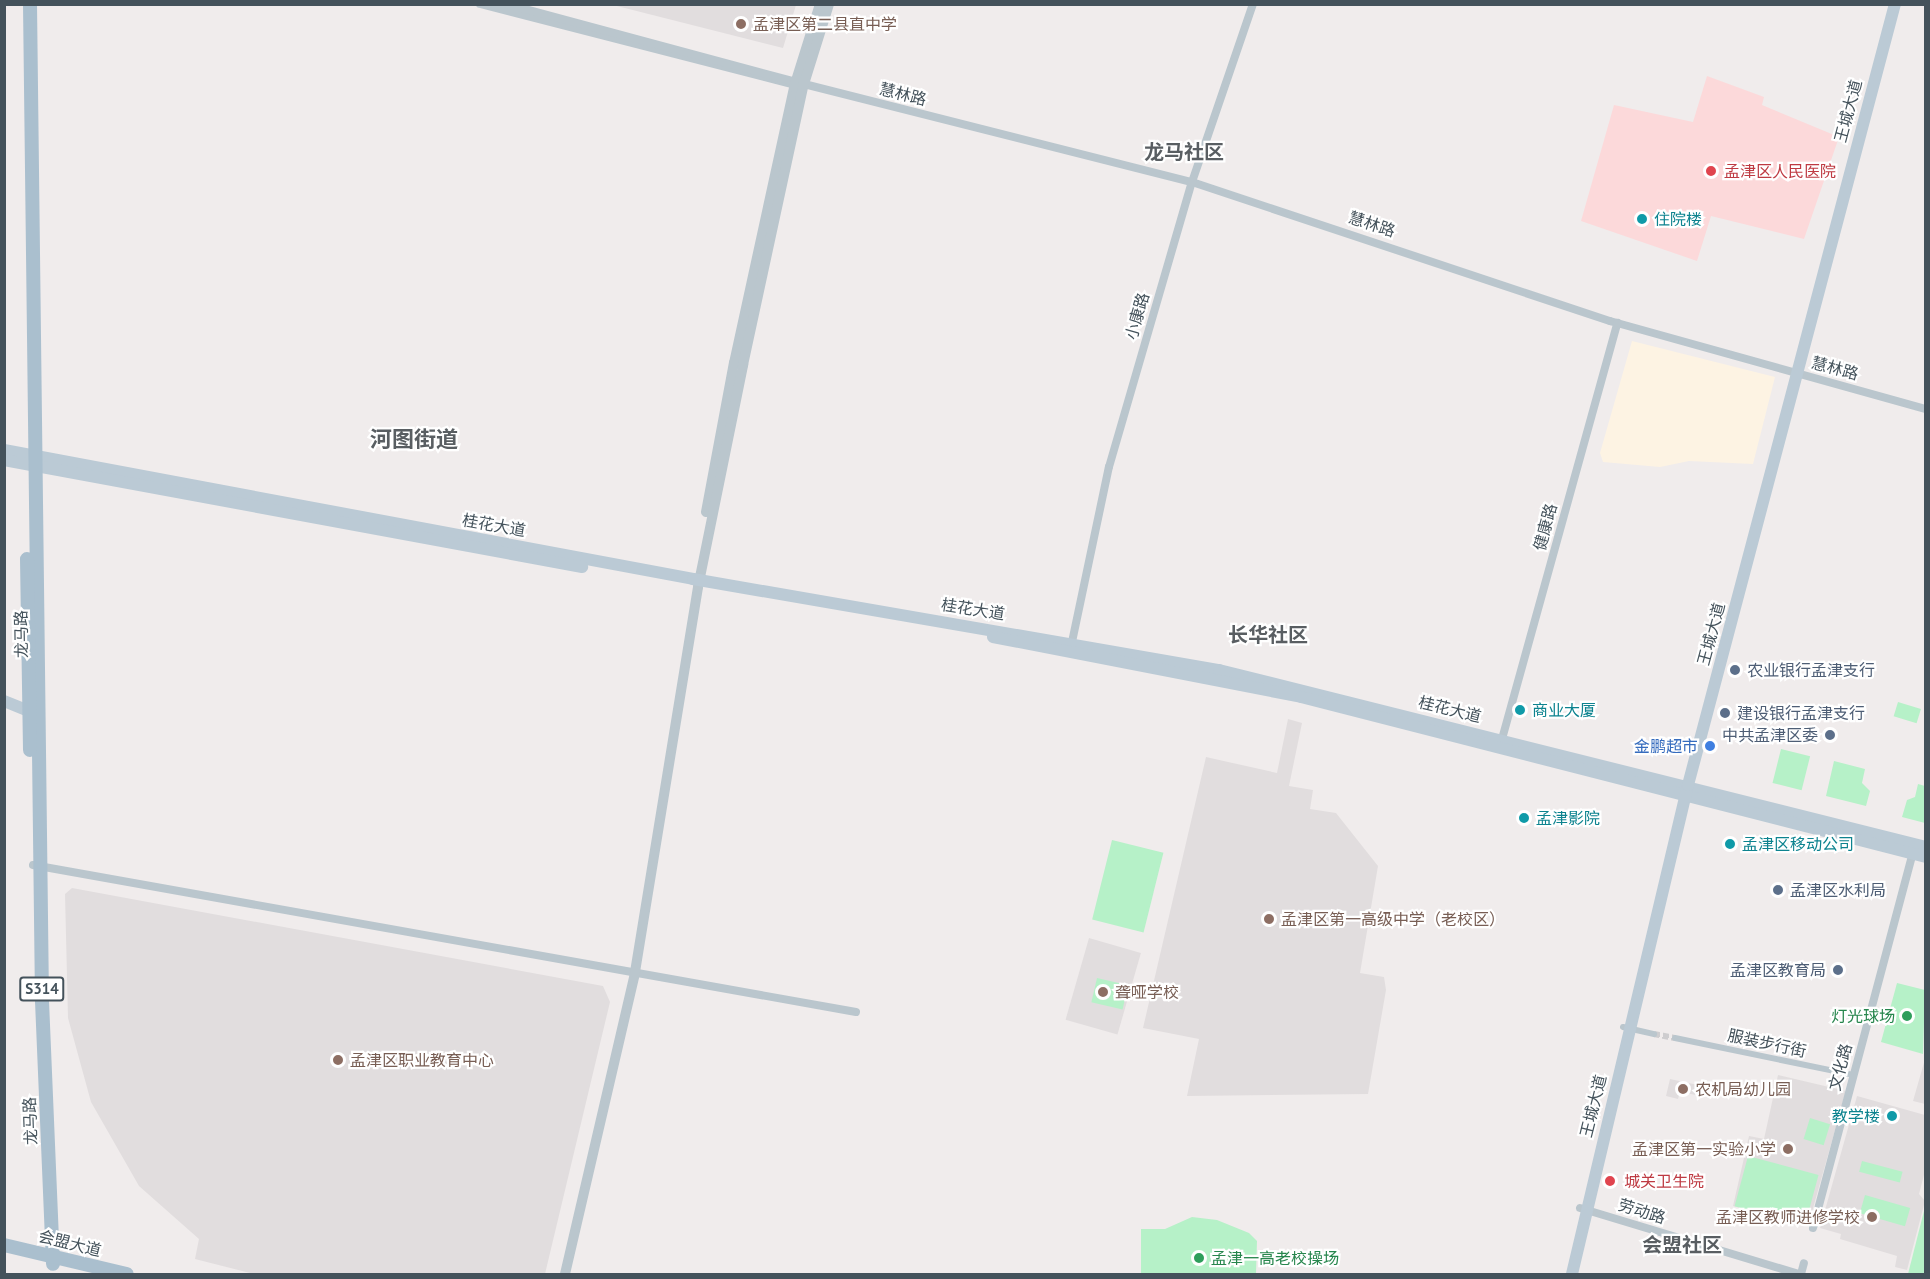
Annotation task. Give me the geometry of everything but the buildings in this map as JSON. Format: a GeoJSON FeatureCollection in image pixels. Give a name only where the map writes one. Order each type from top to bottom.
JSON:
{"type":"FeatureCollection","features":[{"type":"Feature","properties":{"kind":"main road","name":"龙马路"},"geometry":{"type":"LineString","coordinates":[[20,4],[31,462]]}},
{"type":"Feature","properties":{"kind":"main road","name":"龙马路"},"geometry":{"type":"LineString","coordinates":[[30,4],[34,713],[48,1259]]}},
{"type":"Feature","properties":{"kind":"main road","name":"王城大道"},"geometry":{"type":"LineString","coordinates":[[1572,1275],[1582,1208],[1623,1027],[1886,4]]}},
{"type":"Feature","properties":{"kind":"main road","name":"王城大道"},"geometry":{"type":"LineString","coordinates":[[1793,372],[1895,4]]}},
{"type":"Feature","properties":{"kind":"main road","name":"桂花大道"},"geometry":{"type":"LineString","coordinates":[[4,450],[31,462]]}},
{"type":"Feature","properties":{"kind":"main road","name":"桂花大道"},"geometry":{"type":"LineString","coordinates":[[4,460],[31,462],[1217,679],[1684,789]]}},
{"type":"Feature","properties":{"kind":"main road","name":"桂花大道"},"geometry":{"type":"LineString","coordinates":[[696,583],[1072,642],[1303,688],[1918,849],[1926,857]]}},
{"type":"Feature","properties":{"kind":"main road"},"geometry":{"type":"LineString","coordinates":[[4,701],[34,713]]}},
{"type":"Feature","properties":{"kind":"main road","name":"王城大道"},"geometry":{"type":"LineString","coordinates":[[1566,1275],[1684,789]]}},
{"type":"Feature","properties":{"kind":"main road","name":"会盟大道"},"geometry":{"type":"LineString","coordinates":[[4,1245],[95,1275]]}},
{"type":"Feature","properties":{"kind":"main road","name":"会盟大道"},"geometry":{"type":"LineString","coordinates":[[4,1252],[127,1275]]}},
{"type":"Feature","properties":{"kind":"street","name":"慧林路"},"geometry":{"type":"LineString","coordinates":[[480,4],[1192,182],[1617,323],[1926,408]]}},
{"type":"Feature","properties":{"kind":"street","name":"慧林路"},"geometry":{"type":"LineString","coordinates":[[507,4],[798,84]]}},
{"type":"Feature","properties":{"kind":"street"},"geometry":{"type":"LineString","coordinates":[[565,1275],[631,971],[696,583],[798,84],[820,4]]}},
{"type":"Feature","properties":{"kind":"street"},"geometry":{"type":"LineString","coordinates":[[798,84],[829,4]]}},
{"type":"Feature","properties":{"kind":"street","name":"小康路"},"geometry":{"type":"LineString","coordinates":[[1072,642],[1109,467],[1192,182],[1253,4]]}},
{"type":"Feature","properties":{"kind":"street","name":"健康路"},"geometry":{"type":"LineString","coordinates":[[1502,740],[1617,323]]}},
{"type":"Feature","properties":{"kind":"street","name":"文化路"},"geometry":{"type":"LineString","coordinates":[[1813,1228],[1853,1075],[1918,849]]}},
{"type":"Feature","properties":{"kind":"street"},"geometry":{"type":"LineString","coordinates":[[37,865],[856,1012]]}},
{"type":"Feature","properties":{"kind":"street"},"geometry":{"type":"LineString","coordinates":[[557,1275],[631,971]]}},
{"type":"Feature","properties":{"kind":"street"},"geometry":{"type":"LineString","coordinates":[[1623,1027],[1654,1034]]}},
{"type":"Feature","properties":{"kind":"street","name":"服装步行街"},"geometry":{"type":"LineString","coordinates":[[1675,1038],[1853,1075]]}},
{"type":"Feature","properties":{"kind":"street","name":"劳动路"},"geometry":{"type":"LineString","coordinates":[[1582,1208],[1799,1275]]}},
{"type":"Feature","properties":{"kind":"street"},"geometry":{"type":"LineString","coordinates":[[1799,1275],[1804,1263]]}},
{"type":"Feature","properties":{"kind":"shaded area","name":"孟津区第二县直中学"},"geometry":{"type":"Polygon","coordinates":[[[796,4],[783,48],[613,5],[796,4]]]}},
{"type":"Feature","properties":{"kind":"shaded area","name":"孟津区人民医院"},"geometry":{"type":"Polygon","coordinates":[[[1707,76],[1764,97],[1762,105],[1839,137],[1804,239],[1711,216],[1697,261],[1581,221],[1614,105],[1693,122],[1707,76]]]}},
{"type":"Feature","properties":{"kind":"shaded area"},"geometry":{"type":"Polygon","coordinates":[[[1632,341],[1775,377],[1753,464],[1689,461],[1660,467],[1603,462],[1600,453],[1632,341]]]}},
{"type":"Feature","properties":{"kind":"shaded area","name":"孟津区第一高级中学（老校区）"},"geometry":{"type":"Polygon","coordinates":[[[1288,719],[1302,723],[1289,786],[1313,790],[1310,809],[1336,813],[1378,866],[1360,973],[1384,977],[1386,990],[1368,1094],[1187,1096],[1199,1039],[1143,1028],[1206,757],[1277,773],[1288,719]]]}},
{"type":"Feature","properties":{"kind":"shaded area","name":"孟津区职业教育中心"},"geometry":{"type":"Polygon","coordinates":[[[72,888],[603,986],[610,1002],[545,1274],[254,1274],[195,1259],[199,1239],[139,1186],[91,1102],[68,1018],[65,894],[72,888]]]}},
{"type":"Feature","properties":{"kind":"shaded area","name":"聋哑学校"},"geometry":{"type":"Polygon","coordinates":[[[1089,938],[1141,953],[1117,1035],[1066,1020],[1089,938]]]}},
{"type":"Feature","properties":{"kind":"shaded area"},"geometry":{"type":"Polygon","coordinates":[[[1925,1059],[1926,1104],[1913,1101],[1925,1059]]]}},
{"type":"Feature","properties":{"kind":"shaded area","name":"孟津区第一实验小学"},"geometry":{"type":"Polygon","coordinates":[[[1778,1075],[1846,1091],[1808,1226],[1733,1206],[1749,1136],[1764,1139],[1778,1075]]]}},
{"type":"Feature","properties":{"kind":"shaded area","name":"农机局幼儿园"},"geometry":{"type":"Polygon","coordinates":[[[1670,1079],[1698,1085],[1696,1095],[1680,1092],[1678,1099],[1666,1096],[1670,1079]]]}},
{"type":"Feature","properties":{"kind":"shaded area"},"geometry":{"type":"Polygon","coordinates":[[[1857,1096],[1925,1115],[1925,1171],[1919,1194],[1925,1201],[1907,1270],[1895,1267],[1897,1256],[1840,1239],[1841,1234],[1820,1228],[1857,1096]]]}},
{"type":"Feature","properties":{"kind":"green space"},"geometry":{"type":"Polygon","coordinates":[[[1898,702],[1921,709],[1917,723],[1894,716],[1898,702]]]}},
{"type":"Feature","properties":{"kind":"green space"},"geometry":{"type":"Polygon","coordinates":[[[1781,749],[1810,756],[1802,790],[1773,783],[1781,749]]]}},
{"type":"Feature","properties":{"kind":"green space"},"geometry":{"type":"Polygon","coordinates":[[[1834,761],[1865,769],[1862,783],[1870,791],[1866,806],[1826,796],[1834,761]]]}},
{"type":"Feature","properties":{"kind":"green space"},"geometry":{"type":"Polygon","coordinates":[[[1918,784],[1925,786],[1925,823],[1902,817],[1907,800],[1915,797],[1918,784]]]}},
{"type":"Feature","properties":{"kind":"green space"},"geometry":{"type":"Polygon","coordinates":[[[1112,840],[1163,853],[1144,932],[1092,920],[1112,840]]]}},
{"type":"Feature","properties":{"kind":"green space"},"geometry":{"type":"Polygon","coordinates":[[[1097,978],[1128,985],[1123,1010],[1091,1002],[1097,978]]]}},
{"type":"Feature","properties":{"kind":"green space","name":"灯光球场"},"geometry":{"type":"Polygon","coordinates":[[[1897,983],[1925,990],[1923,1054],[1881,1042],[1897,983]]]}},
{"type":"Feature","properties":{"kind":"green space"},"geometry":{"type":"Polygon","coordinates":[[[1810,1118],[1830,1124],[1824,1145],[1804,1139],[1810,1118]]]}},
{"type":"Feature","properties":{"kind":"green space"},"geometry":{"type":"Polygon","coordinates":[[[1748,1156],[1819,1175],[1805,1225],[1735,1206],[1748,1156]]]}},
{"type":"Feature","properties":{"kind":"green space"},"geometry":{"type":"Polygon","coordinates":[[[1862,1161],[1903,1172],[1900,1182],[1859,1172],[1862,1161]]]}},
{"type":"Feature","properties":{"kind":"green space"},"geometry":{"type":"Polygon","coordinates":[[[1865,1195],[1910,1208],[1905,1226],[1860,1213],[1865,1195]]]}},
{"type":"Feature","properties":{"kind":"green space"},"geometry":{"type":"Polygon","coordinates":[[[1925,1207],[1925,1274],[1908,1274],[1925,1207]]]}},
{"type":"Feature","properties":{"kind":"green space","name":"孟津一高老校操场"},"geometry":{"type":"Polygon","coordinates":[[[1192,1217],[1217,1220],[1249,1233],[1257,1241],[1256,1274],[1141,1274],[1141,1229],[1165,1229],[1192,1217]]]}},
{"type":"Feature","properties":{"kind":"tunnel"},"geometry":{"type":"LineString","coordinates":[[1654,1034],[1675,1038]]}},
{"type":"Feature","properties":{"kind":"place","name":"孟津区第二县直中学"},"geometry":{"type":"Point","coordinates":[741,24]}},
{"type":"Feature","properties":{"kind":"place","name":"孟津区人民医院"},"geometry":{"type":"Point","coordinates":[1711,171]}},
{"type":"Feature","properties":{"kind":"place","name":"住院楼"},"geometry":{"type":"Point","coordinates":[1642,219]}},
{"type":"Feature","properties":{"kind":"place","name":"农业银行孟津支行"},"geometry":{"type":"Point","coordinates":[1735,670]}},
{"type":"Feature","properties":{"kind":"place","name":"商业大厦"},"geometry":{"type":"Point","coordinates":[1520,710]}},
{"type":"Feature","properties":{"kind":"place","name":"建设银行孟津支行"},"geometry":{"type":"Point","coordinates":[1725,713]}},
{"type":"Feature","properties":{"kind":"place","name":"中共孟津区委"},"geometry":{"type":"Point","coordinates":[1830,735]}},
{"type":"Feature","properties":{"kind":"place","name":"金鹏超市"},"geometry":{"type":"Point","coordinates":[1710,746]}},
{"type":"Feature","properties":{"kind":"place","name":"孟津影院"},"geometry":{"type":"Point","coordinates":[1524,818]}},
{"type":"Feature","properties":{"kind":"place","name":"孟津区移动公司"},"geometry":{"type":"Point","coordinates":[1730,844]}},
{"type":"Feature","properties":{"kind":"place","name":"孟津区水利局"},"geometry":{"type":"Point","coordinates":[1778,890]}},
{"type":"Feature","properties":{"kind":"place","name":"孟津区第一高级中学（老校区）"},"geometry":{"type":"Point","coordinates":[1269,919]}},
{"type":"Feature","properties":{"kind":"place","name":"孟津区教育局"},"geometry":{"type":"Point","coordinates":[1838,970]}},
{"type":"Feature","properties":{"kind":"place","name":"聋哑学校"},"geometry":{"type":"Point","coordinates":[1103,992]}},
{"type":"Feature","properties":{"kind":"place","name":"灯光球场"},"geometry":{"type":"Point","coordinates":[1907,1016]}},
{"type":"Feature","properties":{"kind":"place","name":"孟津区职业教育中心"},"geometry":{"type":"Point","coordinates":[338,1060]}},
{"type":"Feature","properties":{"kind":"place","name":"农机局幼儿园"},"geometry":{"type":"Point","coordinates":[1683,1089]}},
{"type":"Feature","properties":{"kind":"place","name":"教学楼"},"geometry":{"type":"Point","coordinates":[1892,1116]}},
{"type":"Feature","properties":{"kind":"place","name":"孟津区第一实验小学"},"geometry":{"type":"Point","coordinates":[1788,1149]}},
{"type":"Feature","properties":{"kind":"place","name":"城关卫生院"},"geometry":{"type":"Point","coordinates":[1610,1181]}},
{"type":"Feature","properties":{"kind":"place","name":"孟津区教师进修学校"},"geometry":{"type":"Point","coordinates":[1872,1217]}},
{"type":"Feature","properties":{"kind":"place","name":"孟津一高老校操场"},"geometry":{"type":"Point","coordinates":[1199,1258]}},
{"type":"Feature","properties":{"kind":"district","name":"龙马社区"},"geometry":{"type":"Point","coordinates":[1184,152]}},
{"type":"Feature","properties":{"kind":"district","name":"河图街道"},"geometry":{"type":"Point","coordinates":[414,440]}},
{"type":"Feature","properties":{"kind":"district","name":"长华社区"},"geometry":{"type":"Point","coordinates":[1268,635]}},
{"type":"Feature","properties":{"kind":"district","name":"会盟社区"},"geometry":{"type":"Point","coordinates":[1682,1245]}}]}
